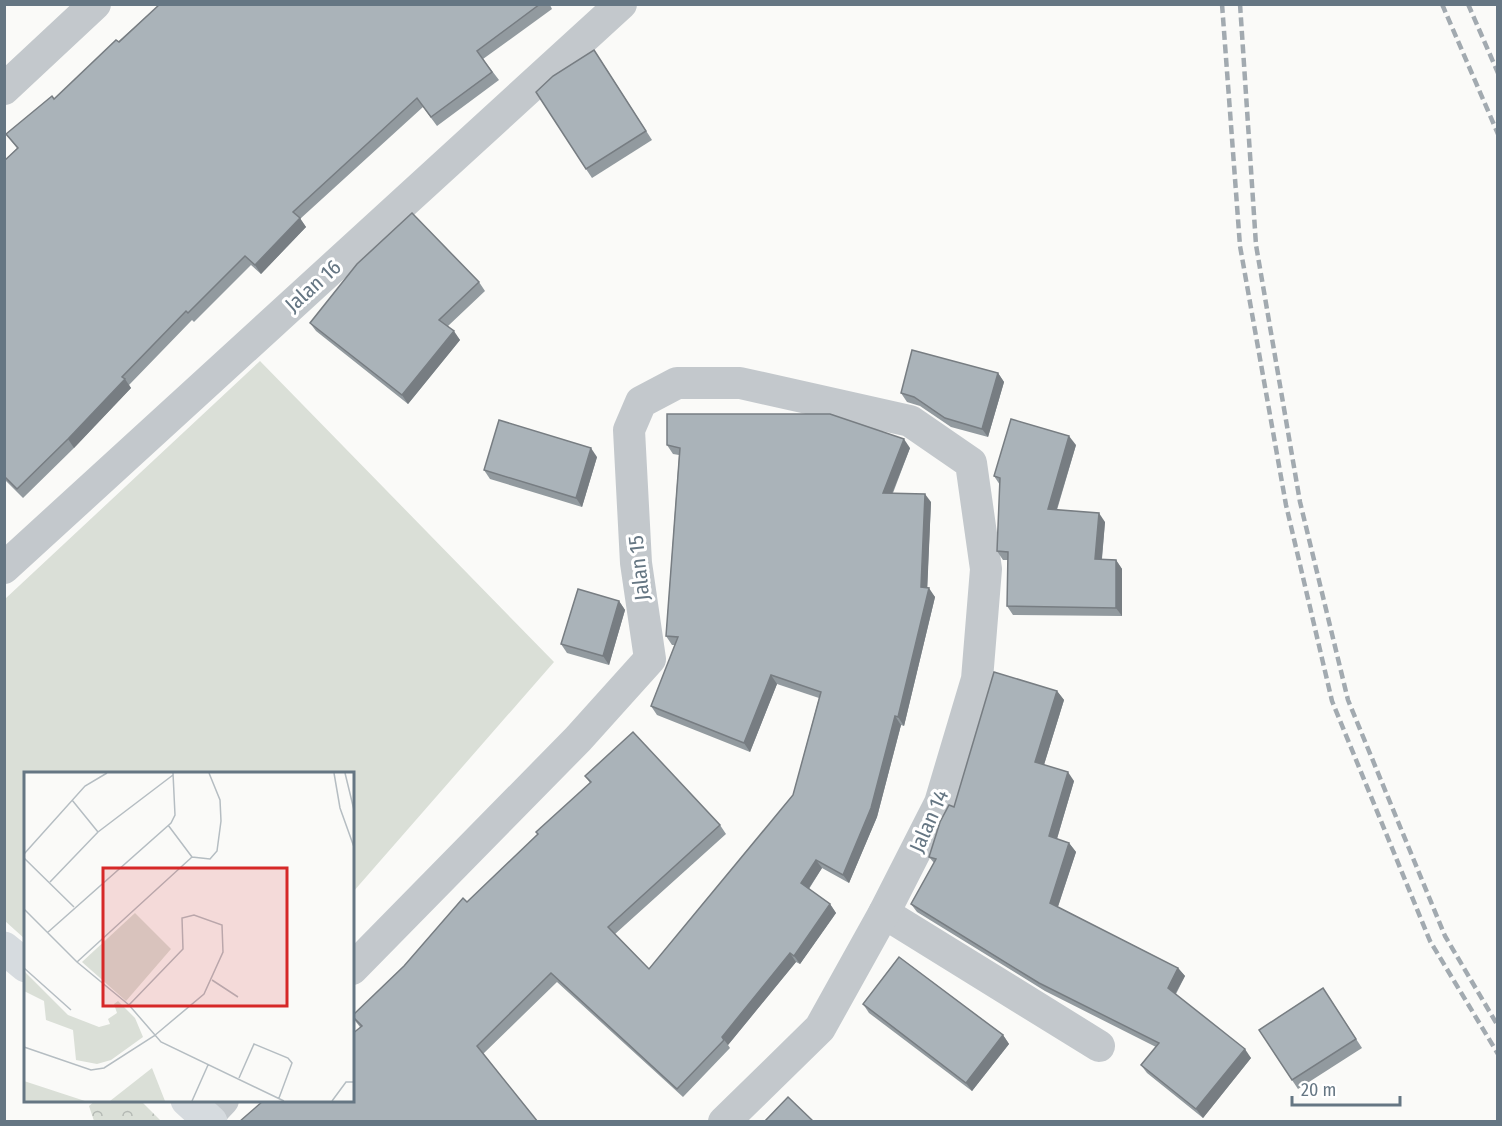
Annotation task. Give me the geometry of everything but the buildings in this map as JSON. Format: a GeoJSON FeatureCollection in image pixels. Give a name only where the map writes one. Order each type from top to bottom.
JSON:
{"type":"FeatureCollection","features":[{"type":"Feature","properties":{"kind":"street"},"geometry":{"type":"LineString","coordinates":[[4,89],[95,4]]}},
{"type":"Feature","properties":{"kind":"street","name":"Jalan 16"},"geometry":{"type":"LineString","coordinates":[[4,568],[621,4]]}},
{"type":"Feature","properties":{"kind":"street","name":"Jalan 15"},"geometry":{"type":"LineString","coordinates":[[354,967],[578,739],[650,659],[636,563],[629,430],[641,402],[677,383],[740,383],[910,421],[971,462]]}},
{"type":"Feature","properties":{"kind":"street","name":"Jalan 14"},"geometry":{"type":"LineString","coordinates":[[724,1122],[820,1028],[884,913],[940,803],[977,680],[986,569],[971,462]]}},
{"type":"Feature","properties":{"kind":"street"},"geometry":{"type":"LineString","coordinates":[[884,913],[1099,1046]]}},
{"type":"Feature","properties":{"kind":"street"},"geometry":{"type":"LineString","coordinates":[[4,948],[24,964]]}},
{"type":"Feature","properties":{"kind":"green space"},"geometry":{"type":"Polygon","coordinates":[[[260,361],[554,662],[354,891],[354,772],[24,772],[24,938],[5,921],[5,599],[260,361]]]}},
{"type":"Feature","properties":{"kind":"green space"},"geometry":{"type":"Polygon","coordinates":[[[94,1102],[142,1102],[161,1121],[94,1121],[89,1106],[94,1102]]]}},
{"type":"Feature","properties":{"kind":"railway"},"geometry":{"type":"LineString","coordinates":[[1222,4],[1240,246],[1286,505],[1332,701],[1430,941],[1498,1054]]}},
{"type":"Feature","properties":{"kind":"railway"},"geometry":{"type":"LineString","coordinates":[[1240,4],[1256,245],[1300,502],[1348,700],[1445,936],[1498,1026]]}},
{"type":"Feature","properties":{"kind":"railway"},"geometry":{"type":"LineString","coordinates":[[1442,4],[1498,134]]}},
{"type":"Feature","properties":{"kind":"railway"},"geometry":{"type":"LineString","coordinates":[[1468,4],[1498,73]]}}]}
